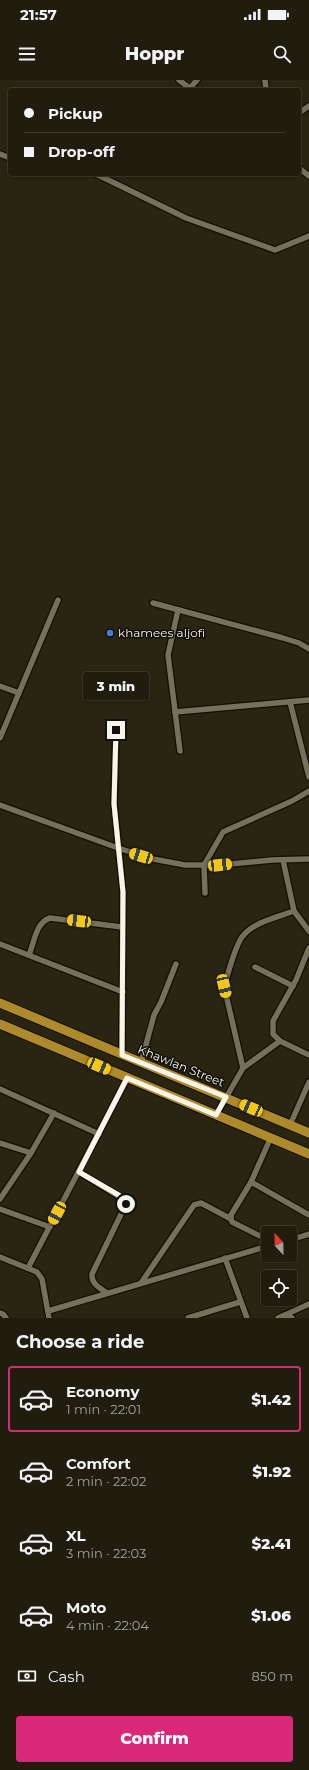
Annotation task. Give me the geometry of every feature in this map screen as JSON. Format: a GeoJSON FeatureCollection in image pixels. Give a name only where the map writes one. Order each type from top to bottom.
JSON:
{"type":"FeatureCollection","features":[{"type":"Feature","properties":{"kind":"main road","name":"Khawlan Street"},"geometry":{"type":"LineString","coordinates":[[0,1003],[309,1133]]}},
{"type":"Feature","properties":{"kind":"main road"},"geometry":{"type":"LineString","coordinates":[[0,1024],[309,1154]]}},
{"type":"Feature","properties":{"kind":"street"},"geometry":{"type":"LineString","coordinates":[[179,80],[190,88]]}},
{"type":"Feature","properties":{"kind":"street"},"geometry":{"type":"LineString","coordinates":[[301,170],[309,176]]}},
{"type":"Feature","properties":{"kind":"street"},"geometry":{"type":"LineString","coordinates":[[100,176],[186,218],[275,250],[309,236]]}},
{"type":"Feature","properties":{"kind":"street"},"geometry":{"type":"LineString","coordinates":[[0,738],[58,600]]}},
{"type":"Feature","properties":{"kind":"street"},"geometry":{"type":"LineString","coordinates":[[153,603],[299,643],[309,649]]}},
{"type":"Feature","properties":{"kind":"street"},"geometry":{"type":"LineString","coordinates":[[178,610],[168,655],[180,751]]}},
{"type":"Feature","properties":{"kind":"street"},"geometry":{"type":"LineString","coordinates":[[0,686],[19,693]]}},
{"type":"Feature","properties":{"kind":"street"},"geometry":{"type":"LineString","coordinates":[[175,712],[309,700]]}},
{"type":"Feature","properties":{"kind":"street"},"geometry":{"type":"LineString","coordinates":[[290,702],[309,777]]}},
{"type":"Feature","properties":{"kind":"street"},"geometry":{"type":"LineString","coordinates":[[116,730],[114,804],[123,892],[122,1055]]}},
{"type":"Feature","properties":{"kind":"street"},"geometry":{"type":"LineString","coordinates":[[204,893],[204,865],[223,832],[292,801],[309,791]]}},
{"type":"Feature","properties":{"kind":"street"},"geometry":{"type":"LineString","coordinates":[[0,805],[118,848],[153,859],[185,865],[309,859]]}},
{"type":"Feature","properties":{"kind":"street"},"geometry":{"type":"LineString","coordinates":[[282,860],[294,911],[309,931]]}},
{"type":"Feature","properties":{"kind":"street"},"geometry":{"type":"LineString","coordinates":[[243,1068],[224,986],[241,938],[247,931],[259,924],[294,911]]}},
{"type":"Feature","properties":{"kind":"street"},"geometry":{"type":"LineString","coordinates":[[30,955],[40,924],[44,919],[50,918],[122,927]]}},
{"type":"Feature","properties":{"kind":"street"},"geometry":{"type":"LineString","coordinates":[[0,944],[123,992]]}},
{"type":"Feature","properties":{"kind":"street"},"geometry":{"type":"LineString","coordinates":[[309,948],[293,986],[273,1021],[273,1034],[280,1042],[309,1055]]}},
{"type":"Feature","properties":{"kind":"street"},"geometry":{"type":"LineString","coordinates":[[141,1063],[154,1015],[161,1002],[176,964]]}},
{"type":"Feature","properties":{"kind":"street"},"geometry":{"type":"LineString","coordinates":[[255,967],[293,986]]}},
{"type":"Feature","properties":{"kind":"street"},"geometry":{"type":"LineString","coordinates":[[216,1115],[243,1068],[280,1042]]}},
{"type":"Feature","properties":{"kind":"street"},"geometry":{"type":"LineString","coordinates":[[28,1268],[127,1078]]}},
{"type":"Feature","properties":{"kind":"street"},"geometry":{"type":"LineString","coordinates":[[290,1125],[309,1082]]}},
{"type":"Feature","properties":{"kind":"street"},"geometry":{"type":"LineString","coordinates":[[0,1090],[99,1134]]}},
{"type":"Feature","properties":{"kind":"street"},"geometry":{"type":"LineString","coordinates":[[0,1199],[31,1153],[54,1113]]}},
{"type":"Feature","properties":{"kind":"street"},"geometry":{"type":"LineString","coordinates":[[231,1219],[231,1215],[251,1182],[271,1137]]}},
{"type":"Feature","properties":{"kind":"street"},"geometry":{"type":"LineString","coordinates":[[0,1143],[31,1153]]}},
{"type":"Feature","properties":{"kind":"street"},"geometry":{"type":"LineString","coordinates":[[79,1172],[125,1200],[126,1204],[92,1274],[92,1279],[94,1282],[107,1293]]}},
{"type":"Feature","properties":{"kind":"street"},"geometry":{"type":"LineString","coordinates":[[251,1182],[309,1215]]}},
{"type":"Feature","properties":{"kind":"street"},"geometry":{"type":"LineString","coordinates":[[141,1283],[194,1205],[201,1202],[231,1219],[232,1222],[261,1236]]}},
{"type":"Feature","properties":{"kind":"street"},"geometry":{"type":"LineString","coordinates":[[0,1209],[50,1227]]}},
{"type":"Feature","properties":{"kind":"street"},"geometry":{"type":"LineString","coordinates":[[297,1238],[309,1234]]}},
{"type":"Feature","properties":{"kind":"street"},"geometry":{"type":"LineString","coordinates":[[48,1311],[261,1248]]}},
{"type":"Feature","properties":{"kind":"street"},"geometry":{"type":"LineString","coordinates":[[0,1257],[37,1272],[42,1279],[49,1318]]}},
{"type":"Feature","properties":{"kind":"street"},"geometry":{"type":"LineString","coordinates":[[225,1258],[247,1318]]}},
{"type":"Feature","properties":{"kind":"street"},"geometry":{"type":"LineString","coordinates":[[188,1318],[240,1302]]}},
{"type":"Feature","properties":{"kind":"street"},"geometry":{"type":"LineString","coordinates":[[278,1318],[309,1304]]}},
{"type":"Feature","properties":{"kind":"street"},"geometry":{"type":"LineString","coordinates":[[0,1313],[6,1318]]}},
{"type":"Feature","properties":{"kind":"street"},"geometry":{"type":"LineString","coordinates":[[285,1315],[292,1318]]}},
{"type":"Feature","properties":{"kind":"place","name":"khamees aljofi"},"geometry":{"type":"Point","coordinates":[110,633]}},
{"type":"Feature","properties":{"kind":"route"},"geometry":{"type":"LineString","coordinates":[[116,730],[113,769],[114,804],[123,892],[122,1055],[226,1097],[216,1115],[127,1078],[79,1172],[122,1197],[126,1204]]}}]}
